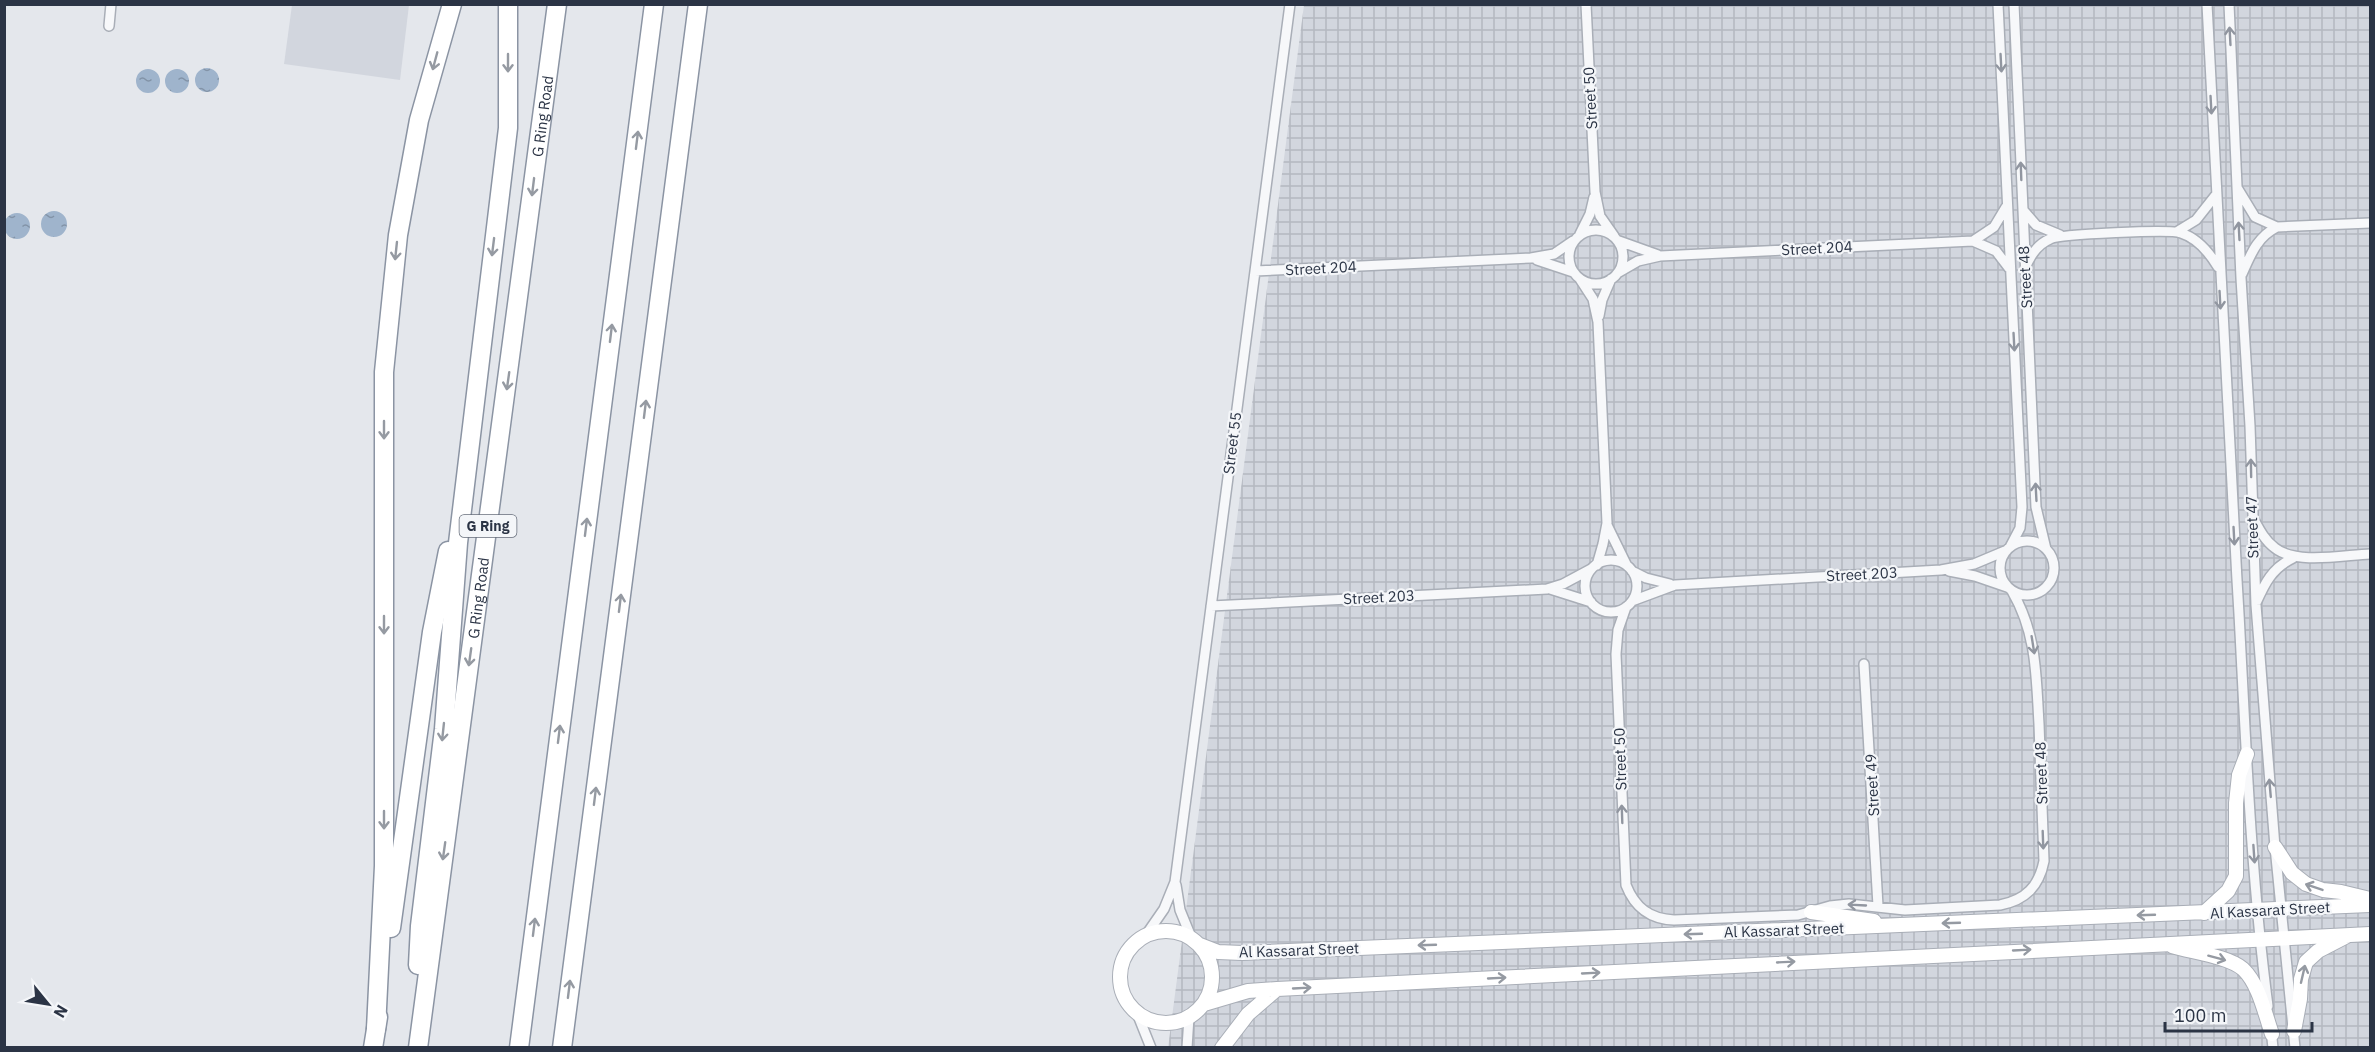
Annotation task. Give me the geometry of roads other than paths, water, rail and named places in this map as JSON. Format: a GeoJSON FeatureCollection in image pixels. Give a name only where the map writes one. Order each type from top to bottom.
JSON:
{"type":"FeatureCollection","features":[{"type":"Feature","properties":{"kind":"highway"},"geometry":{"type":"LineString","coordinates":[[376,1029],[384,866],[384,372],[398,235],[419,120],[452,4]]}},
{"type":"Feature","properties":{"kind":"highway"},"geometry":{"type":"LineString","coordinates":[[417,1047],[420,926],[444,729],[458,543],[508,128],[508,4]]}},
{"type":"Feature","properties":{"kind":"highway","name":"G Ring Road"},"geometry":{"type":"LineString","coordinates":[[417,1047],[557,4]]}},
{"type":"Feature","properties":{"kind":"highway"},"geometry":{"type":"LineString","coordinates":[[519,1047],[654,4]]}},
{"type":"Feature","properties":{"kind":"highway"},"geometry":{"type":"LineString","coordinates":[[562,1047],[698,4]]}},
{"type":"Feature","properties":{"kind":"highway"},"geometry":{"type":"LineString","coordinates":[[374,1047],[432,632],[469,444]]}},
{"type":"Feature","properties":{"kind":"street"},"geometry":{"type":"LineString","coordinates":[[109,26],[111,4]]}},
{"type":"Feature","properties":{"kind":"street","name":"Street 55"},"geometry":{"type":"LineString","coordinates":[[1146,935],[1164,909],[1175,882],[1290,4]]}},
{"type":"Feature","properties":{"kind":"street","name":"Street 50"},"geometry":{"type":"LineString","coordinates":[[1586,4],[1594,192],[1600,216],[1616,239]]}},
{"type":"Feature","properties":{"kind":"street","name":"Street 48"},"geometry":{"type":"LineString","coordinates":[[1998,4],[2022,507],[2020,528],[2008,549]]}},
{"type":"Feature","properties":{"kind":"street","name":"Street 48"},"geometry":{"type":"LineString","coordinates":[[2014,4],[2036,507],[2046,549]]}},
{"type":"Feature","properties":{"kind":"street","name":"Street 47"},"geometry":{"type":"LineString","coordinates":[[2207,4],[2218,268],[2247,754],[2258,909],[2272,1040]]}},
{"type":"Feature","properties":{"kind":"street","name":"Street 47"},"geometry":{"type":"LineString","coordinates":[[2229,4],[2250,426],[2256,605],[2275,847],[2295,1047]]}},
{"type":"Feature","properties":{"kind":"street"},"geometry":{"type":"LineString","coordinates":[[2237,187],[2255,217],[2277,227]]}},
{"type":"Feature","properties":{"kind":"street","name":"Street 50"},"geometry":{"type":"LineString","coordinates":[[1577,238],[1590,214],[1594,192]]}},
{"type":"Feature","properties":{"kind":"street"},"geometry":{"type":"LineString","coordinates":[[2178,231],[2204,212],[2215,195]]}},
{"type":"Feature","properties":{"kind":"street"},"geometry":{"type":"LineString","coordinates":[[1973,241],[1994,227],[2008,205]]}},
{"type":"Feature","properties":{"kind":"street"},"geometry":{"type":"LineString","coordinates":[[2022,209],[2044,230],[2062,235]]}},
{"type":"Feature","properties":{"kind":"street"},"geometry":{"type":"LineString","coordinates":[[2241,278],[2254,246],[2268,231],[2277,227],[2370,223]]}},
{"type":"Feature","properties":{"kind":"street"},"geometry":{"type":"LineString","coordinates":[[1598,322],[1602,300],[1623,262],[1623,251],[1616,239],[1597,229],[1577,238],[1569,257],[1577,276],[1593,299],[1598,322],[1607,523],[1585,589],[1591,602],[1607,612],[1629,604],[1636,586],[1607,523]]}},
{"type":"Feature","properties":{"kind":"street"},"geometry":{"type":"LineString","coordinates":[[2025,268],[2035,249],[2052,238],[2062,235],[2178,231],[2202,246],[2218,268]]}},
{"type":"Feature","properties":{"kind":"street","name":"Street 204"},"geometry":{"type":"LineString","coordinates":[[1255,271],[1532,258],[1554,254],[1577,238]]}},
{"type":"Feature","properties":{"kind":"street","name":"Street 204"},"geometry":{"type":"LineString","coordinates":[[1616,239],[1660,256]]}},
{"type":"Feature","properties":{"kind":"street"},"geometry":{"type":"LineString","coordinates":[[1973,241],[1996,251],[2011,272]]}},
{"type":"Feature","properties":{"kind":"street","name":"Street 204"},"geometry":{"type":"LineString","coordinates":[[1615,276],[1638,261],[1660,256],[1973,241]]}},
{"type":"Feature","properties":{"kind":"street","name":"Street 204"},"geometry":{"type":"LineString","coordinates":[[1532,258],[1577,276]]}},
{"type":"Feature","properties":{"kind":"street"},"geometry":{"type":"LineString","coordinates":[[1577,276],[1596,284],[1615,276]]}},
{"type":"Feature","properties":{"kind":"street"},"geometry":{"type":"LineString","coordinates":[[2252,516],[2268,543],[2293,558]]}},
{"type":"Feature","properties":{"kind":"street"},"geometry":{"type":"LineString","coordinates":[[2022,541],[2028,541],[2046,549],[2054,566],[2048,585],[2031,595],[2018,594],[2010,589],[2000,570],[2008,549],[2022,541]]}},
{"type":"Feature","properties":{"kind":"street","name":"Street 203"},"geometry":{"type":"LineString","coordinates":[[1629,568],[1646,578],[1675,585],[1941,570],[1974,564],[2008,549]]}},
{"type":"Feature","properties":{"kind":"street"},"geometry":{"type":"LineString","coordinates":[[2256,605],[2270,575],[2293,558],[2370,554]]}},
{"type":"Feature","properties":{"kind":"street"},"geometry":{"type":"LineString","coordinates":[[1594,567],[1612,560],[1629,568]]}},
{"type":"Feature","properties":{"kind":"street","name":"Street 203"},"geometry":{"type":"LineString","coordinates":[[1211,606],[1547,589],[1563,584],[1594,567]]}},
{"type":"Feature","properties":{"kind":"street","name":"Street 203"},"geometry":{"type":"LineString","coordinates":[[1941,570],[1975,576],[2010,589]]}},
{"type":"Feature","properties":{"kind":"street","name":"Street 203"},"geometry":{"type":"LineString","coordinates":[[1629,604],[1675,585]]}},
{"type":"Feature","properties":{"kind":"street","name":"Street 203"},"geometry":{"type":"LineString","coordinates":[[1547,589],[1591,602]]}},
{"type":"Feature","properties":{"kind":"street","name":"Street 48"},"geometry":{"type":"LineString","coordinates":[[2010,589],[2027,621],[2035,658],[2044,861],[2035,886]]}},
{"type":"Feature","properties":{"kind":"street","name":"Street 50"},"geometry":{"type":"LineString","coordinates":[[1629,604],[1618,630],[1616,648],[1624,873],[1626,885],[1639,908]]}},
{"type":"Feature","properties":{"kind":"street","name":"Street 49"},"geometry":{"type":"LineString","coordinates":[[1864,664],[1878,906]]}},
{"type":"Feature","properties":{"kind":"street"},"geometry":{"type":"LineString","coordinates":[[2204,913],[2228,891],[2236,876],[2236,803],[2240,775],[2247,754]]}},
{"type":"Feature","properties":{"kind":"street"},"geometry":{"type":"LineString","coordinates":[[2275,847],[2292,873],[2306,884],[2323,890],[2370,899]]}},
{"type":"Feature","properties":{"kind":"street","name":"Street 55"},"geometry":{"type":"LineString","coordinates":[[1175,882],[1180,910],[1195,941]]}},
{"type":"Feature","properties":{"kind":"street","name":"Al Kassarat Street"},"geometry":{"type":"LineString","coordinates":[[1639,908],[1661,920],[1674,921],[1798,915],[1839,905],[1905,909],[2000,905],[2019,899],[2035,886]]}},
{"type":"Feature","properties":{"kind":"street","name":"Al Kassarat Street"},"geometry":{"type":"LineString","coordinates":[[1146,935],[1161,931],[1176,932],[1218,952],[1242,952],[2370,905]]}},
{"type":"Feature","properties":{"kind":"street"},"geometry":{"type":"LineString","coordinates":[[1811,912],[1894,926]]}},
{"type":"Feature","properties":{"kind":"street","name":"Al Kassarat Street"},"geometry":{"type":"LineString","coordinates":[[1189,1017],[1204,1004],[1248,991],[2370,934]]}},
{"type":"Feature","properties":{"kind":"street"},"geometry":{"type":"LineString","coordinates":[[1146,935],[1131,946],[1120,972],[1125,999],[1137,1013],[1147,1019],[1168,1023],[1189,1017],[1187,1047]]}},
{"type":"Feature","properties":{"kind":"street"},"geometry":{"type":"LineString","coordinates":[[2294,1031],[2301,978],[2306,963],[2318,951],[2349,935]]}},
{"type":"Feature","properties":{"kind":"street"},"geometry":{"type":"LineString","coordinates":[[1195,941],[1207,955],[1212,967],[1210,993],[1204,1004]]}},
{"type":"Feature","properties":{"kind":"street"},"geometry":{"type":"LineString","coordinates":[[2161,943],[2223,959],[2243,969],[2254,987],[2272,1040]]}},
{"type":"Feature","properties":{"kind":"street"},"geometry":{"type":"LineString","coordinates":[[1222,1047],[1248,1014],[1278,989]]}},
{"type":"Feature","properties":{"kind":"street"},"geometry":{"type":"LineString","coordinates":[[1137,1013],[1150,1047]]}},
{"type":"Feature","properties":{"kind":"water"},"geometry":{"type":"Polygon","coordinates":[[[207,68],[212,69],[218,75],[218,85],[212,91],[207,92],[202,91],[196,85],[195,80],[196,75],[202,69],[207,68]]]}},
{"type":"Feature","properties":{"kind":"water"},"geometry":{"type":"Polygon","coordinates":[[[148,69],[153,70],[159,76],[159,86],[153,92],[148,93],[143,92],[137,86],[136,81],[137,76],[143,70],[148,69]]]}},
{"type":"Feature","properties":{"kind":"water"},"geometry":{"type":"Polygon","coordinates":[[[177,69],[182,70],[188,76],[188,86],[182,92],[177,93],[172,92],[166,86],[165,81],[166,76],[172,70],[177,69]]]}},
{"type":"Feature","properties":{"kind":"water"},"geometry":{"type":"Polygon","coordinates":[[[54,211],[63,215],[67,224],[63,233],[54,237],[45,233],[41,224],[45,215],[54,211]]]}},
{"type":"Feature","properties":{"kind":"water"},"geometry":{"type":"Polygon","coordinates":[[[17,213],[26,217],[30,226],[26,235],[17,239],[8,235],[4,226],[8,217],[17,213]]]}}]}
